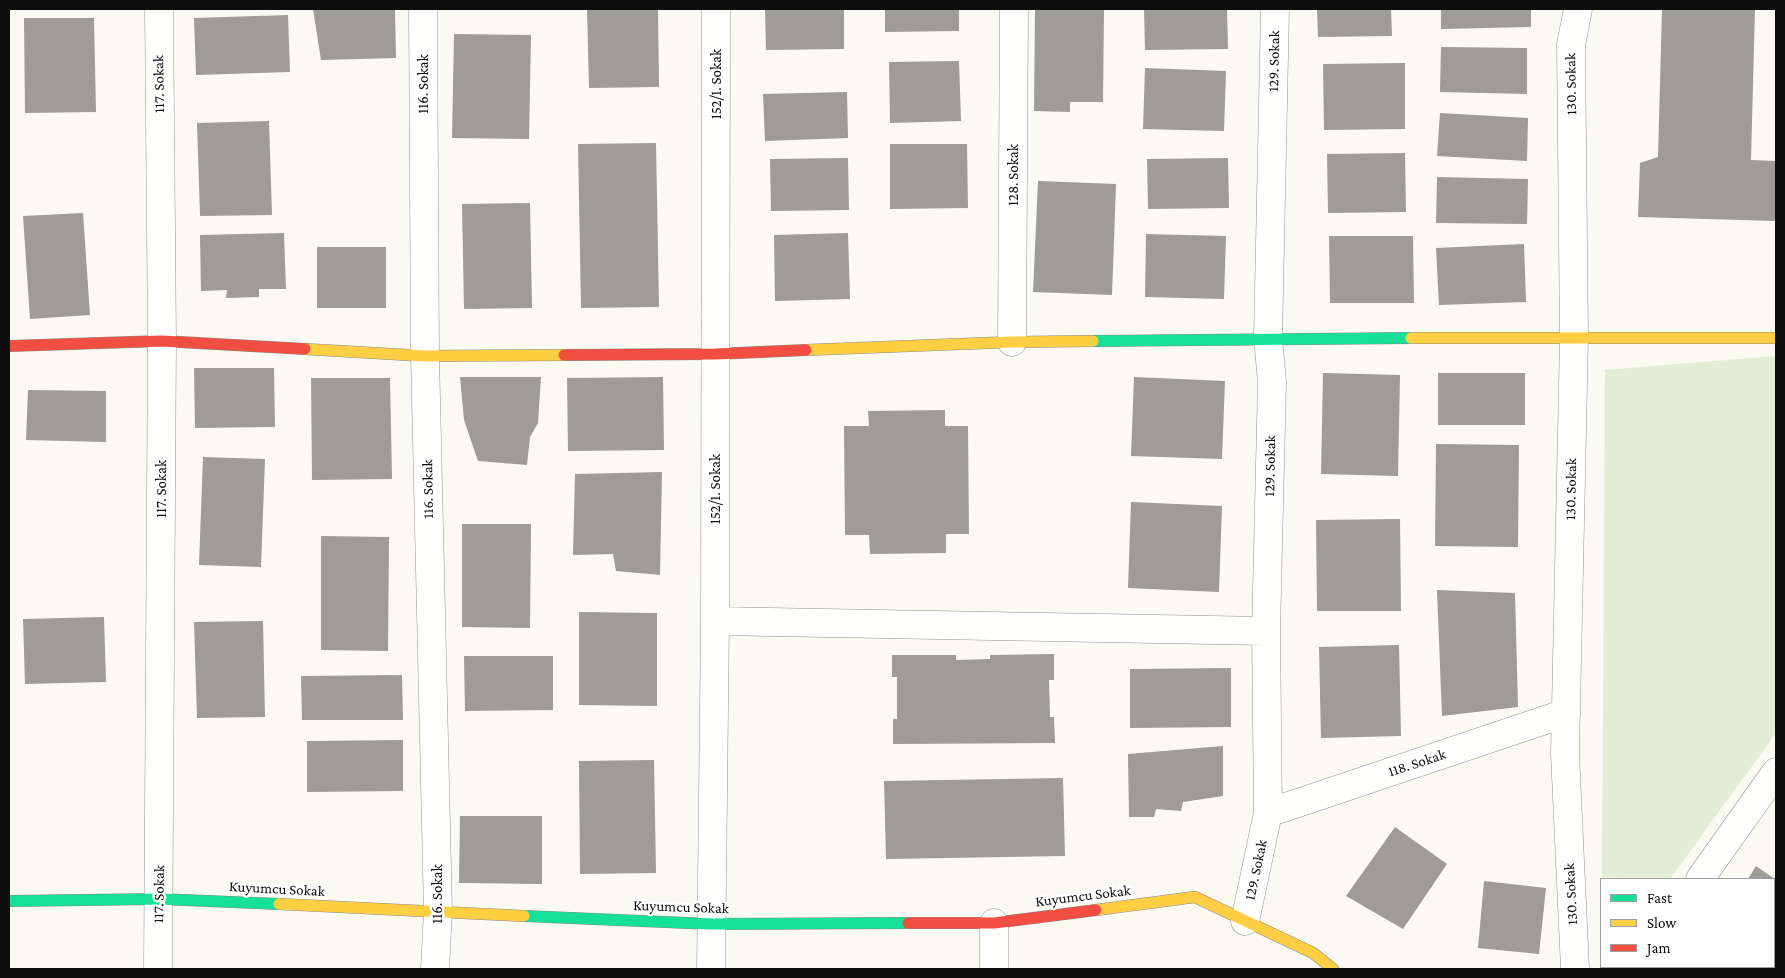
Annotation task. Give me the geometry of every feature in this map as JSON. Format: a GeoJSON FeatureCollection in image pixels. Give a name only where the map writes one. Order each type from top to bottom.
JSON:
{"type":"FeatureCollection","features":[{"type":"Feature","properties":{"kind":"street","name":"117. Sokak"},"geometry":{"type":"LineString","coordinates":[[158,969],[162,341],[159,9]]}},
{"type":"Feature","properties":{"kind":"street","name":"116. Sokak"},"geometry":{"type":"LineString","coordinates":[[423,9],[425,356],[438,911],[435,969]]}},
{"type":"Feature","properties":{"kind":"street","name":"152/1. Sokak"},"geometry":{"type":"LineString","coordinates":[[711,969],[715,621],[716,9]]}},
{"type":"Feature","properties":{"kind":"street","name":"128. Sokak"},"geometry":{"type":"LineString","coordinates":[[1012,342],[1014,9]]}},
{"type":"Feature","properties":{"kind":"street","name":"129. Sokak"},"geometry":{"type":"LineString","coordinates":[[1246,921],[1268,813],[1266,631],[1272,382],[1268,338],[1275,9]]}},
{"type":"Feature","properties":{"kind":"street","name":"130. Sokak"},"geometry":{"type":"LineString","coordinates":[[1575,969],[1564,752],[1574,339],[1571,46],[1578,9]]}},
{"type":"Feature","properties":{"kind":"street"},"geometry":{"type":"LineString","coordinates":[[9,346],[162,341],[425,356],[716,354],[1012,342],[1268,338],[1776,338]]}},
{"type":"Feature","properties":{"kind":"street"},"geometry":{"type":"LineString","coordinates":[[715,621],[1266,631]]}},
{"type":"Feature","properties":{"kind":"street","name":"118. Sokak"},"geometry":{"type":"LineString","coordinates":[[1268,813],[1566,714]]}},
{"type":"Feature","properties":{"kind":"street"},"geometry":{"type":"LineString","coordinates":[[1701,878],[1776,772]]}},
{"type":"Feature","properties":{"kind":"street","name":"Kuyumcu Sokak"},"geometry":{"type":"LineString","coordinates":[[9,901],[159,899],[712,924],[994,923],[1195,897],[1313,953],[1333,969]]}},
{"type":"Feature","properties":{"kind":"street"},"geometry":{"type":"LineString","coordinates":[[994,923],[994,969]]}},
{"type":"Feature","properties":{"kind":"green space"},"geometry":{"type":"Polygon","coordinates":[[[1776,356],[1776,733],[1671,878],[1602,877],[1605,370],[1776,356]]]}},
{"type":"Feature","properties":{"kind":"building"},"geometry":{"type":"Polygon","coordinates":[[[313,9],[395,9],[396,58],[321,60],[313,9]]]}},
{"type":"Feature","properties":{"kind":"building"},"geometry":{"type":"Polygon","coordinates":[[[587,9],[658,9],[659,87],[589,88],[587,9]]]}},
{"type":"Feature","properties":{"kind":"building"},"geometry":{"type":"Polygon","coordinates":[[[765,9],[844,9],[844,49],[766,50],[765,9]]]}},
{"type":"Feature","properties":{"kind":"building"},"geometry":{"type":"Polygon","coordinates":[[[885,9],[959,9],[959,31],[885,32],[885,9]]]}},
{"type":"Feature","properties":{"kind":"building"},"geometry":{"type":"Polygon","coordinates":[[[1035,9],[1104,9],[1103,102],[1070,102],[1070,112],[1034,111],[1035,9]]]}},
{"type":"Feature","properties":{"kind":"building"},"geometry":{"type":"Polygon","coordinates":[[[1144,9],[1227,9],[1228,49],[1145,50],[1144,9]]]}},
{"type":"Feature","properties":{"kind":"building"},"geometry":{"type":"Polygon","coordinates":[[[1317,9],[1391,9],[1392,36],[1318,37],[1317,9]]]}},
{"type":"Feature","properties":{"kind":"building"},"geometry":{"type":"Polygon","coordinates":[[[1441,9],[1531,9],[1531,27],[1441,29],[1441,9]]]}},
{"type":"Feature","properties":{"kind":"building"},"geometry":{"type":"Polygon","coordinates":[[[1662,9],[1755,9],[1751,160],[1776,161],[1776,221],[1638,217],[1640,163],[1658,157],[1662,9]]]}},
{"type":"Feature","properties":{"kind":"building"},"geometry":{"type":"Polygon","coordinates":[[[288,15],[290,72],[196,75],[194,18],[288,15]]]}},
{"type":"Feature","properties":{"kind":"building"},"geometry":{"type":"Polygon","coordinates":[[[24,18],[94,18],[96,112],[25,113],[24,18]]]}},
{"type":"Feature","properties":{"kind":"building"},"geometry":{"type":"Polygon","coordinates":[[[454,34],[531,35],[529,139],[452,138],[454,34]]]}},
{"type":"Feature","properties":{"kind":"building"},"geometry":{"type":"Polygon","coordinates":[[[1441,47],[1527,48],[1527,94],[1440,92],[1441,47]]]}},
{"type":"Feature","properties":{"kind":"building"},"geometry":{"type":"Polygon","coordinates":[[[959,61],[961,121],[890,123],[889,62],[959,61]]]}},
{"type":"Feature","properties":{"kind":"building"},"geometry":{"type":"Polygon","coordinates":[[[1405,63],[1405,129],[1324,130],[1323,64],[1405,63]]]}},
{"type":"Feature","properties":{"kind":"building"},"geometry":{"type":"Polygon","coordinates":[[[1145,68],[1226,71],[1224,131],[1143,129],[1145,68]]]}},
{"type":"Feature","properties":{"kind":"building"},"geometry":{"type":"Polygon","coordinates":[[[847,92],[848,138],[765,141],[763,94],[847,92]]]}},
{"type":"Feature","properties":{"kind":"building"},"geometry":{"type":"Polygon","coordinates":[[[1440,113],[1528,118],[1527,161],[1437,156],[1440,113]]]}},
{"type":"Feature","properties":{"kind":"building"},"geometry":{"type":"Polygon","coordinates":[[[269,121],[272,215],[200,216],[197,123],[269,121]]]}},
{"type":"Feature","properties":{"kind":"building"},"geometry":{"type":"Polygon","coordinates":[[[656,143],[659,307],[581,308],[578,144],[656,143]]]}},
{"type":"Feature","properties":{"kind":"building"},"geometry":{"type":"Polygon","coordinates":[[[890,144],[967,144],[968,208],[890,209],[890,144]]]}},
{"type":"Feature","properties":{"kind":"building"},"geometry":{"type":"Polygon","coordinates":[[[1405,153],[1406,212],[1328,213],[1327,154],[1405,153]]]}},
{"type":"Feature","properties":{"kind":"building"},"geometry":{"type":"Polygon","coordinates":[[[848,158],[849,210],[771,211],[770,159],[848,158]]]}},
{"type":"Feature","properties":{"kind":"building"},"geometry":{"type":"Polygon","coordinates":[[[1228,158],[1229,208],[1148,209],[1147,159],[1228,158]]]}},
{"type":"Feature","properties":{"kind":"building"},"geometry":{"type":"Polygon","coordinates":[[[1437,177],[1528,179],[1527,224],[1436,223],[1437,177]]]}},
{"type":"Feature","properties":{"kind":"building"},"geometry":{"type":"Polygon","coordinates":[[[1038,181],[1116,184],[1112,295],[1033,292],[1038,181]]]}},
{"type":"Feature","properties":{"kind":"building"},"geometry":{"type":"Polygon","coordinates":[[[530,203],[532,308],[464,309],[462,204],[530,203]]]}},
{"type":"Feature","properties":{"kind":"building"},"geometry":{"type":"Polygon","coordinates":[[[83,213],[90,315],[30,319],[23,216],[83,213]]]}},
{"type":"Feature","properties":{"kind":"building"},"geometry":{"type":"Polygon","coordinates":[[[284,233],[286,289],[259,289],[259,297],[226,298],[227,290],[201,291],[200,235],[284,233]]]}},
{"type":"Feature","properties":{"kind":"building"},"geometry":{"type":"Polygon","coordinates":[[[848,233],[850,299],[775,301],[774,235],[848,233]]]}},
{"type":"Feature","properties":{"kind":"building"},"geometry":{"type":"Polygon","coordinates":[[[1146,234],[1226,236],[1224,299],[1145,297],[1146,234]]]}},
{"type":"Feature","properties":{"kind":"building"},"geometry":{"type":"Polygon","coordinates":[[[1329,236],[1413,236],[1414,303],[1330,303],[1329,236]]]}},
{"type":"Feature","properties":{"kind":"building"},"geometry":{"type":"Polygon","coordinates":[[[1524,244],[1526,302],[1439,305],[1436,248],[1524,244]]]}},
{"type":"Feature","properties":{"kind":"building"},"geometry":{"type":"Polygon","coordinates":[[[317,247],[386,247],[386,308],[317,308],[317,247]]]}},
{"type":"Feature","properties":{"kind":"building"},"geometry":{"type":"Polygon","coordinates":[[[194,368],[274,368],[275,427],[195,428],[194,368]]]}},
{"type":"Feature","properties":{"kind":"building"},"geometry":{"type":"Polygon","coordinates":[[[1323,373],[1400,375],[1398,476],[1321,474],[1323,373]]]}},
{"type":"Feature","properties":{"kind":"building"},"geometry":{"type":"Polygon","coordinates":[[[1438,373],[1525,373],[1525,425],[1438,425],[1438,373]]]}},
{"type":"Feature","properties":{"kind":"building"},"geometry":{"type":"Polygon","coordinates":[[[460,377],[541,377],[538,423],[530,437],[527,465],[478,461],[464,420],[460,377]]]}},
{"type":"Feature","properties":{"kind":"building"},"geometry":{"type":"Polygon","coordinates":[[[663,377],[664,450],[568,451],[567,378],[663,377]]]}},
{"type":"Feature","properties":{"kind":"building"},"geometry":{"type":"Polygon","coordinates":[[[1134,377],[1225,381],[1222,459],[1131,456],[1134,377]]]}},
{"type":"Feature","properties":{"kind":"building"},"geometry":{"type":"Polygon","coordinates":[[[311,378],[390,378],[392,479],[312,480],[311,378]]]}},
{"type":"Feature","properties":{"kind":"building"},"geometry":{"type":"Polygon","coordinates":[[[28,390],[106,391],[106,442],[26,440],[28,390]]]}},
{"type":"Feature","properties":{"kind":"building"},"geometry":{"type":"Polygon","coordinates":[[[945,410],[945,426],[968,426],[969,534],[946,534],[946,553],[870,554],[869,535],[845,535],[844,426],[869,426],[868,411],[945,410]]]}},
{"type":"Feature","properties":{"kind":"building"},"geometry":{"type":"Polygon","coordinates":[[[1436,444],[1519,445],[1518,547],[1435,546],[1436,444]]]}},
{"type":"Feature","properties":{"kind":"building"},"geometry":{"type":"Polygon","coordinates":[[[203,457],[265,459],[261,567],[199,565],[203,457]]]}},
{"type":"Feature","properties":{"kind":"building"},"geometry":{"type":"Polygon","coordinates":[[[662,472],[660,575],[616,571],[613,554],[573,555],[575,474],[662,472]]]}},
{"type":"Feature","properties":{"kind":"building"},"geometry":{"type":"Polygon","coordinates":[[[1131,502],[1222,506],[1219,592],[1128,588],[1131,502]]]}},
{"type":"Feature","properties":{"kind":"building"},"geometry":{"type":"Polygon","coordinates":[[[1400,519],[1401,611],[1317,611],[1316,520],[1400,519]]]}},
{"type":"Feature","properties":{"kind":"building"},"geometry":{"type":"Polygon","coordinates":[[[462,524],[531,524],[530,628],[462,627],[462,524]]]}},
{"type":"Feature","properties":{"kind":"building"},"geometry":{"type":"Polygon","coordinates":[[[321,536],[389,537],[388,651],[321,650],[321,536]]]}},
{"type":"Feature","properties":{"kind":"building"},"geometry":{"type":"Polygon","coordinates":[[[1437,590],[1515,593],[1518,707],[1442,716],[1437,590]]]}},
{"type":"Feature","properties":{"kind":"building"},"geometry":{"type":"Polygon","coordinates":[[[579,612],[657,613],[657,706],[579,705],[579,612]]]}},
{"type":"Feature","properties":{"kind":"building"},"geometry":{"type":"Polygon","coordinates":[[[104,617],[106,682],[25,684],[23,619],[104,617]]]}},
{"type":"Feature","properties":{"kind":"building"},"geometry":{"type":"Polygon","coordinates":[[[263,621],[265,717],[197,718],[194,622],[263,621]]]}},
{"type":"Feature","properties":{"kind":"building"},"geometry":{"type":"Polygon","coordinates":[[[1399,645],[1401,736],[1321,738],[1319,647],[1399,645]]]}},
{"type":"Feature","properties":{"kind":"building"},"geometry":{"type":"Polygon","coordinates":[[[1054,654],[1054,680],[1049,680],[1050,717],[1054,717],[1055,743],[893,744],[893,719],[897,719],[897,677],[892,677],[892,655],[956,655],[956,660],[990,659],[990,655],[1054,654]]]}},
{"type":"Feature","properties":{"kind":"building"},"geometry":{"type":"Polygon","coordinates":[[[464,656],[553,656],[553,710],[465,711],[464,656]]]}},
{"type":"Feature","properties":{"kind":"building"},"geometry":{"type":"Polygon","coordinates":[[[1231,668],[1231,727],[1130,728],[1130,669],[1231,668]]]}},
{"type":"Feature","properties":{"kind":"building"},"geometry":{"type":"Polygon","coordinates":[[[402,675],[403,720],[302,720],[301,676],[402,675]]]}},
{"type":"Feature","properties":{"kind":"building"},"geometry":{"type":"Polygon","coordinates":[[[403,740],[403,791],[307,792],[307,741],[403,740]]]}},
{"type":"Feature","properties":{"kind":"building"},"geometry":{"type":"Polygon","coordinates":[[[1223,746],[1223,796],[1183,802],[1181,811],[1156,809],[1154,817],[1129,817],[1128,754],[1223,746]]]}},
{"type":"Feature","properties":{"kind":"building"},"geometry":{"type":"Polygon","coordinates":[[[654,760],[656,873],[580,874],[579,761],[654,760]]]}},
{"type":"Feature","properties":{"kind":"building"},"geometry":{"type":"Polygon","coordinates":[[[1063,778],[1065,856],[886,859],[884,781],[1063,778]]]}},
{"type":"Feature","properties":{"kind":"building"},"geometry":{"type":"Polygon","coordinates":[[[460,816],[542,816],[542,884],[459,883],[460,816]]]}},
{"type":"Feature","properties":{"kind":"building"},"geometry":{"type":"Polygon","coordinates":[[[1395,827],[1447,864],[1403,929],[1346,896],[1395,827]]]}},
{"type":"Feature","properties":{"kind":"building"},"geometry":{"type":"Polygon","coordinates":[[[1756,866],[1773,878],[1749,878],[1756,866]]]}},
{"type":"Feature","properties":{"kind":"building"},"geometry":{"type":"Polygon","coordinates":[[[1775,879],[1776,880],[1775,934],[1775,879]]]}},
{"type":"Feature","properties":{"kind":"building"},"geometry":{"type":"Polygon","coordinates":[[[1484,881],[1546,888],[1539,954],[1478,948],[1484,881]]]}},
{"type":"Feature","properties":{"kind":"building"},"geometry":{"type":"Polygon","coordinates":[[[1772,968],[1774,969],[1682,969],[1772,968]]]}},
{"type":"Feature","properties":{"kind":"traffic: fast"},"geometry":{"type":"LineString","coordinates":[[1093,341],[1411,338]]}},
{"type":"Feature","properties":{"kind":"traffic: fast"},"geometry":{"type":"LineString","coordinates":[[9,901],[159,899],[279,904]]}},
{"type":"Feature","properties":{"kind":"traffic: fast"},"geometry":{"type":"LineString","coordinates":[[524,916],[712,924],[908,923]]}},
{"type":"Feature","properties":{"kind":"traffic: slow"},"geometry":{"type":"LineString","coordinates":[[1411,338],[1776,338]]}},
{"type":"Feature","properties":{"kind":"traffic: slow"},"geometry":{"type":"LineString","coordinates":[[806,350],[1012,342],[1093,341]]}},
{"type":"Feature","properties":{"kind":"traffic: slow"},"geometry":{"type":"LineString","coordinates":[[305,349],[425,356],[564,355]]}},
{"type":"Feature","properties":{"kind":"traffic: slow"},"geometry":{"type":"LineString","coordinates":[[1096,910],[1195,897],[1313,953],[1333,969]]}},
{"type":"Feature","properties":{"kind":"traffic: slow"},"geometry":{"type":"LineString","coordinates":[[279,904],[524,916]]}},
{"type":"Feature","properties":{"kind":"traffic: jam"},"geometry":{"type":"LineString","coordinates":[[9,346],[162,341],[305,349]]}},
{"type":"Feature","properties":{"kind":"traffic: jam"},"geometry":{"type":"LineString","coordinates":[[564,355],[715,354],[806,350]]}},
{"type":"Feature","properties":{"kind":"traffic: jam"},"geometry":{"type":"LineString","coordinates":[[908,923],[994,923],[1096,910]]}}]}
